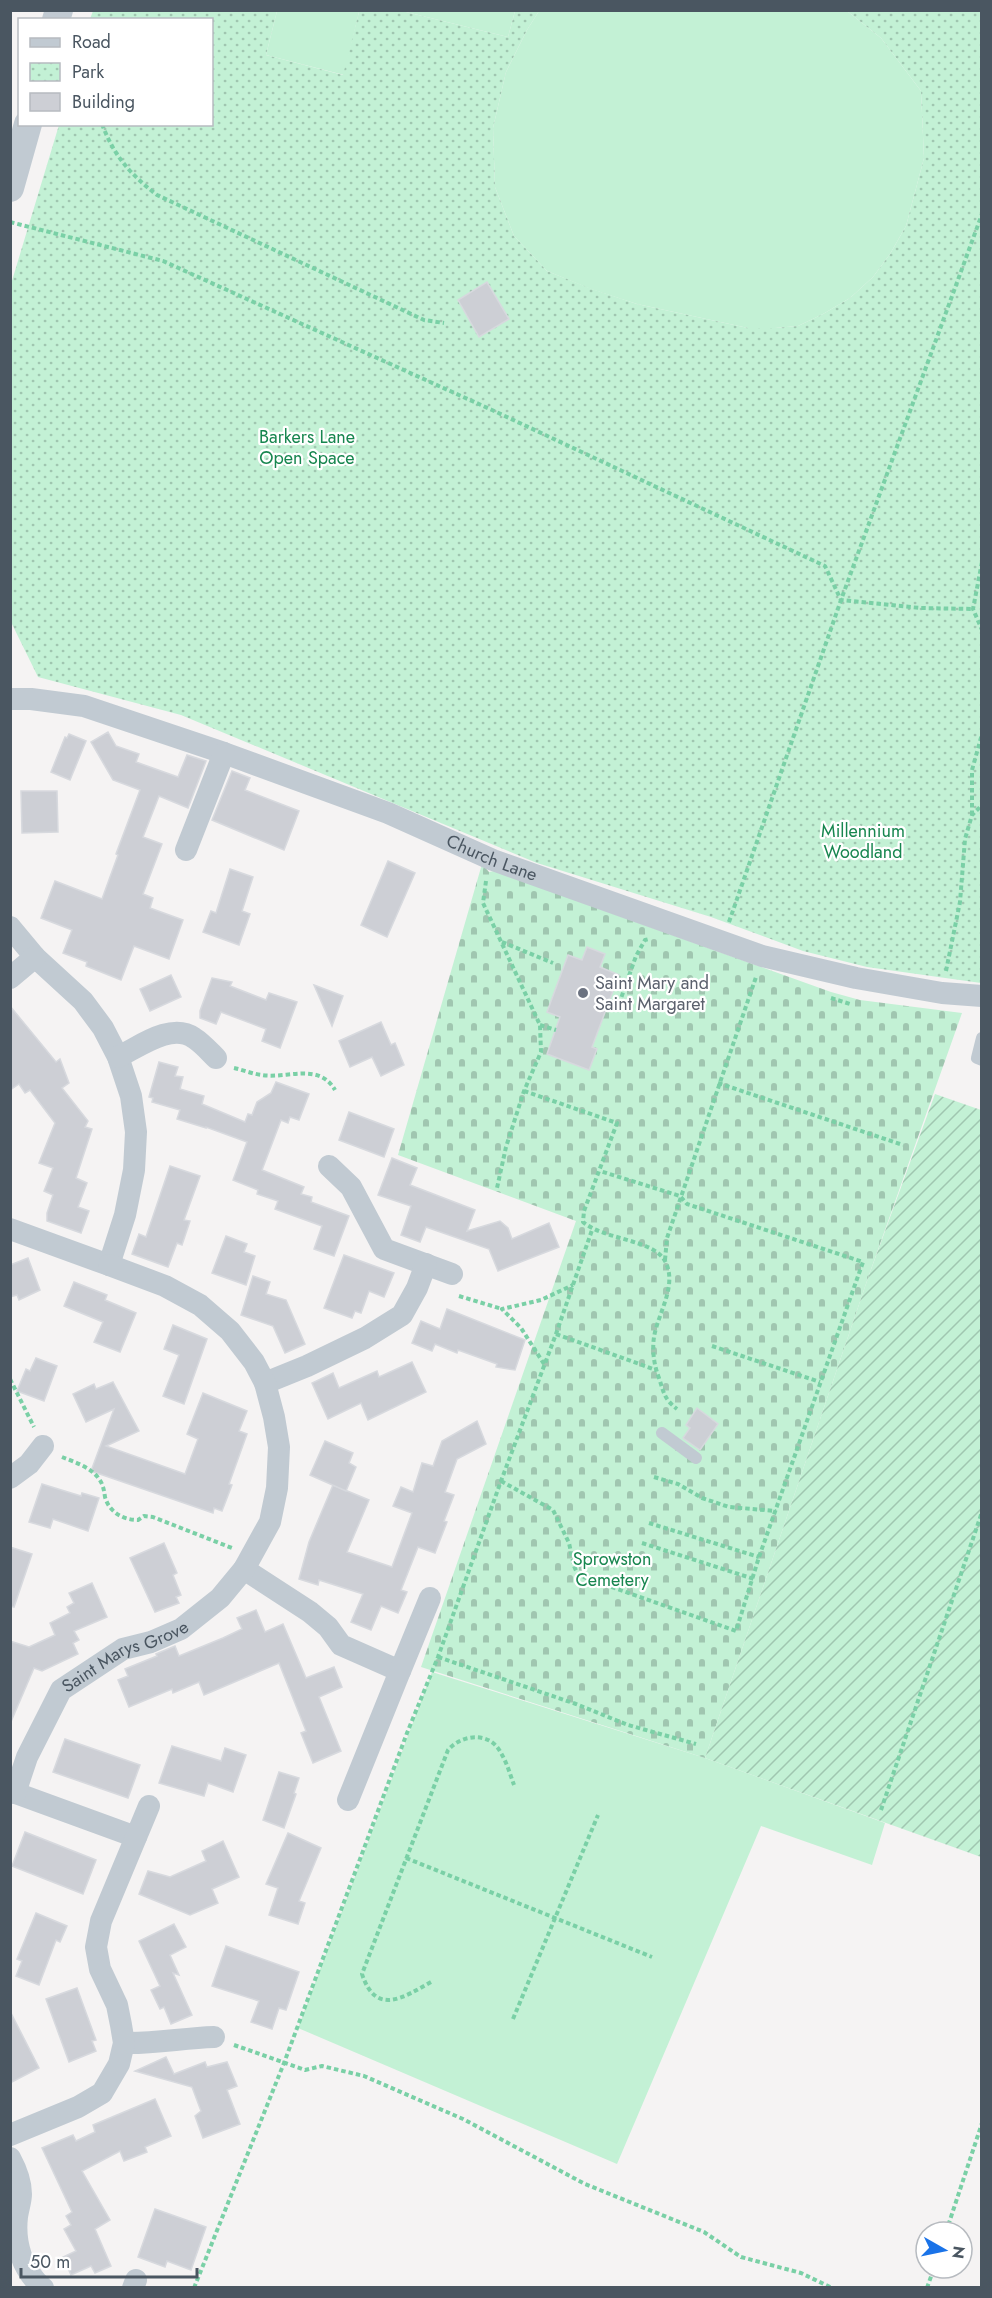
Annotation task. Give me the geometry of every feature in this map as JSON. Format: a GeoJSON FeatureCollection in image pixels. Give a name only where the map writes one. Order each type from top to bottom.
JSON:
{"type":"FeatureCollection","features":[{"type":"Feature","properties":{"kind":"street"},"geometry":{"type":"LineString","coordinates":[[11,186],[27,126]]}},
{"type":"Feature","properties":{"kind":"street","name":"Church Lane"},"geometry":{"type":"LineString","coordinates":[[10,699],[31,699],[84,706],[224,753],[388,813],[493,860],[762,956],[856,978],[942,993],[981,996]]}},
{"type":"Feature","properties":{"kind":"street"},"geometry":{"type":"LineString","coordinates":[[186,850],[224,753]]}},
{"type":"Feature","properties":{"kind":"street"},"geometry":{"type":"LineString","coordinates":[[10,927],[35,957],[83,1001],[103,1028],[118,1057],[131,1096],[136,1132],[134,1170],[125,1215],[109,1265]]}},
{"type":"Feature","properties":{"kind":"street"},"geometry":{"type":"LineString","coordinates":[[10,978],[35,957]]}},
{"type":"Feature","properties":{"kind":"street"},"geometry":{"type":"LineString","coordinates":[[118,1057],[166,1034],[181,1032],[194,1037],[216,1058]]}},
{"type":"Feature","properties":{"kind":"street"},"geometry":{"type":"LineString","coordinates":[[329,1166],[351,1187],[384,1249],[452,1274]]}},
{"type":"Feature","properties":{"kind":"street","name":"Saint Marys Grove"},"geometry":{"type":"LineString","coordinates":[[10,1229],[165,1286],[200,1305],[230,1332],[254,1362],[265,1383],[274,1417],[279,1447],[277,1488],[270,1522],[240,1559],[220,1598],[181,1629],[151,1642],[123,1649],[61,1690],[27,1757],[13,1792],[136,1837]]}},
{"type":"Feature","properties":{"kind":"street"},"geometry":{"type":"LineString","coordinates":[[265,1383],[365,1338],[402,1315],[417,1288],[426,1264]]}},
{"type":"Feature","properties":{"kind":"street"},"geometry":{"type":"LineString","coordinates":[[10,1478],[29,1464],[43,1446]]}},
{"type":"Feature","properties":{"kind":"street"},"geometry":{"type":"LineString","coordinates":[[240,1559],[328,1627],[341,1645],[400,1671]]}},
{"type":"Feature","properties":{"kind":"street"},"geometry":{"type":"LineString","coordinates":[[348,1800],[430,1598]]}},
{"type":"Feature","properties":{"kind":"street"},"geometry":{"type":"LineString","coordinates":[[10,2135],[78,2107],[102,2093],[119,2064],[124,2043],[117,2005],[100,1969],[96,1947],[101,1921],[148,1806]]}},
{"type":"Feature","properties":{"kind":"street"},"geometry":{"type":"LineString","coordinates":[[124,2043],[163,2043],[190,2038],[214,2037]]}},
{"type":"Feature","properties":{"kind":"street"},"geometry":{"type":"LineString","coordinates":[[10,2158],[17,2171],[21,2193],[16,2242],[23,2263],[43,2288]]}},
{"type":"Feature","properties":{"kind":"lane"},"geometry":{"type":"LineString","coordinates":[[981,1038],[977,1058],[981,1060]]}},
{"type":"Feature","properties":{"kind":"lane"},"geometry":{"type":"LineString","coordinates":[[662,1433],[696,1458]]}},
{"type":"Feature","properties":{"kind":"path"},"geometry":{"type":"LineString","coordinates":[[103,126],[108,142],[133,177],[157,195],[424,320],[444,323]]}},
{"type":"Feature","properties":{"kind":"path"},"geometry":{"type":"LineString","coordinates":[[722,943],[841,600],[981,214]]}},
{"type":"Feature","properties":{"kind":"path"},"geometry":{"type":"LineString","coordinates":[[10,222],[163,261],[438,386],[825,566],[841,600]]}},
{"type":"Feature","properties":{"kind":"path"},"geometry":{"type":"LineString","coordinates":[[981,562],[973,609],[981,630]]}},
{"type":"Feature","properties":{"kind":"path"},"geometry":{"type":"LineString","coordinates":[[841,600],[920,608],[973,609]]}},
{"type":"Feature","properties":{"kind":"path"},"geometry":{"type":"LineString","coordinates":[[942,993],[960,903],[965,839],[972,815],[972,770],[981,734]]}},
{"type":"Feature","properties":{"kind":"path"},"geometry":{"type":"LineString","coordinates":[[972,815],[981,805]]}},
{"type":"Feature","properties":{"kind":"path"},"geometry":{"type":"LineString","coordinates":[[489,872],[483,903],[540,1025],[541,1052],[524,1091],[506,1147],[497,1188]]}},
{"type":"Feature","properties":{"kind":"path"},"geometry":{"type":"LineString","coordinates":[[619,1004],[636,956],[645,940],[653,939]]}},
{"type":"Feature","properties":{"kind":"path"},"geometry":{"type":"LineString","coordinates":[[502,942],[553,963]]}},
{"type":"Feature","properties":{"kind":"path"},"geometry":{"type":"LineString","coordinates":[[677,1409],[666,1400],[653,1354],[654,1338],[670,1277],[665,1260],[667,1238],[718,1083],[758,973],[748,970]]}},
{"type":"Feature","properties":{"kind":"path"},"geometry":{"type":"LineString","coordinates":[[830,997],[850,1004]]}},
{"type":"Feature","properties":{"kind":"path"},"geometry":{"type":"LineString","coordinates":[[540,1025],[556,1030]]}},
{"type":"Feature","properties":{"kind":"path"},"geometry":{"type":"LineString","coordinates":[[216,1058],[230,1067],[263,1076],[308,1073],[320,1075],[331,1083],[335,1090]]}},
{"type":"Feature","properties":{"kind":"path"},"geometry":{"type":"LineString","coordinates":[[718,1083],[903,1145]]}},
{"type":"Feature","properties":{"kind":"path"},"geometry":{"type":"LineString","coordinates":[[524,1091],[617,1123],[584,1211],[584,1222],[592,1230],[653,1249],[665,1260]]}},
{"type":"Feature","properties":{"kind":"path"},"geometry":{"type":"LineString","coordinates":[[501,1481],[553,1510],[569,1543],[578,1575],[736,1631],[759,1557],[863,1262],[687,1204],[680,1196],[600,1170]]}},
{"type":"Feature","properties":{"kind":"path"},"geometry":{"type":"LineString","coordinates":[[194,2288],[284,2063],[407,1733],[438,1657],[592,1230]]}},
{"type":"Feature","properties":{"kind":"path"},"geometry":{"type":"LineString","coordinates":[[452,1274],[450,1293],[502,1309],[521,1328],[544,1365]]}},
{"type":"Feature","properties":{"kind":"path"},"geometry":{"type":"LineString","coordinates":[[502,1309],[541,1300],[574,1285]]}},
{"type":"Feature","properties":{"kind":"path"},"geometry":{"type":"LineString","coordinates":[[556,1334],[656,1370]]}},
{"type":"Feature","properties":{"kind":"path"},"geometry":{"type":"LineString","coordinates":[[712,1346],[820,1382]]}},
{"type":"Feature","properties":{"kind":"path"},"geometry":{"type":"LineString","coordinates":[[10,1379],[43,1446],[87,1468],[98,1477],[113,1511],[122,1517],[138,1520],[144,1516],[153,1517],[240,1559]]}},
{"type":"Feature","properties":{"kind":"path"},"geometry":{"type":"LineString","coordinates":[[654,1477],[678,1484],[702,1498],[729,1507],[776,1511]]}},
{"type":"Feature","properties":{"kind":"path"},"geometry":{"type":"LineString","coordinates":[[881,1810],[981,1512]]}},
{"type":"Feature","properties":{"kind":"path"},"geometry":{"type":"LineString","coordinates":[[649,1523],[759,1557]]}},
{"type":"Feature","properties":{"kind":"path"},"geometry":{"type":"LineString","coordinates":[[642,1543],[754,1579]]}},
{"type":"Feature","properties":{"kind":"path"},"geometry":{"type":"LineString","coordinates":[[438,1657],[576,1704],[628,1725],[696,1744]]}},
{"type":"Feature","properties":{"kind":"path"},"geometry":{"type":"LineString","coordinates":[[432,1982],[399,2000],[385,2001],[369,1991],[362,1974],[448,1750],[457,1742],[474,1737],[488,1740],[501,1751],[514,1785]]}},
{"type":"Feature","properties":{"kind":"path"},"geometry":{"type":"LineString","coordinates":[[513,2019],[598,1815]]}},
{"type":"Feature","properties":{"kind":"path"},"geometry":{"type":"LineString","coordinates":[[406,1858],[652,1957]]}},
{"type":"Feature","properties":{"kind":"path"},"geometry":{"type":"LineString","coordinates":[[214,2037],[305,2070],[322,2066],[364,2076],[463,2120],[585,2184],[704,2232],[741,2257],[801,2273],[832,2288]]}},
{"type":"Feature","properties":{"kind":"path"},"geometry":{"type":"LineString","coordinates":[[950,2220],[981,2123]]}},
{"type":"Feature","properties":{"kind":"green space"},"geometry":{"type":"Polygon","coordinates":[[[355,10],[359,12],[344,75],[266,55],[277,11],[355,10]]]}},
{"type":"Feature","properties":{"kind":"green space","name":"Barkers Lane Open Space"},"geometry":{"type":"Polygon","coordinates":[[[93,11],[277,11],[266,55],[343,75],[359,12],[355,11],[402,11],[508,37],[515,11],[539,11],[506,72],[493,128],[495,187],[514,236],[547,271],[592,289],[637,304],[748,328],[775,328],[798,326],[823,314],[850,298],[873,277],[906,226],[924,158],[921,91],[881,38],[847,11],[981,11],[981,983],[867,967],[803,951],[711,917],[537,863],[181,715],[38,677],[11,622],[11,284],[59,126],[213,126],[213,18],[90,18],[93,11]]]}},
{"type":"Feature","properties":{"kind":"green space"},"geometry":{"type":"Polygon","coordinates":[[[402,11],[515,11],[508,37],[402,11]]]}},
{"type":"Feature","properties":{"kind":"green space"},"geometry":{"type":"Polygon","coordinates":[[[539,11],[847,11],[881,38],[921,91],[924,158],[906,226],[873,277],[850,298],[798,326],[748,328],[637,304],[547,271],[514,236],[495,187],[493,128],[506,72],[539,11]]]}},
{"type":"Feature","properties":{"kind":"green space","name":"Sprowston Cemetery"},"geometry":{"type":"Polygon","coordinates":[[[482,864],[489,872],[494,871],[831,992],[860,1000],[962,1013],[869,1275],[705,1758],[421,1667],[576,1221],[398,1155],[482,864]]]}},
{"type":"Feature","properties":{"kind":"green space"},"geometry":{"type":"Polygon","coordinates":[[[935,1094],[981,1110],[981,1857],[705,1758],[869,1275],[935,1094]]]}},
{"type":"Feature","properties":{"kind":"green space"},"geometry":{"type":"Polygon","coordinates":[[[432,1672],[705,1758],[885,1823],[872,1865],[761,1826],[617,2164],[298,2028],[432,1672]]]}},
{"type":"Feature","properties":{"kind":"building"},"geometry":{"type":"Polygon","coordinates":[[[487,282],[509,319],[479,337],[458,300],[487,282]]]}},
{"type":"Feature","properties":{"kind":"building"},"geometry":{"type":"Polygon","coordinates":[[[108,732],[116,746],[139,754],[136,762],[178,777],[187,755],[206,761],[188,808],[159,796],[143,837],[162,844],[143,894],[153,898],[150,908],[183,920],[169,959],[134,946],[121,980],[86,966],[87,962],[63,953],[72,930],[41,918],[55,881],[102,899],[118,855],[116,854],[140,790],[113,780],[91,742],[108,732]]]}},
{"type":"Feature","properties":{"kind":"building"},"geometry":{"type":"Polygon","coordinates":[[[69,734],[86,741],[70,780],[51,772],[65,737],[67,738],[69,734]]]}},
{"type":"Feature","properties":{"kind":"building"},"geometry":{"type":"Polygon","coordinates":[[[232,771],[250,778],[245,790],[299,811],[284,850],[212,820],[232,771]]]}},
{"type":"Feature","properties":{"kind":"building"},"geometry":{"type":"Polygon","coordinates":[[[21,791],[57,791],[58,832],[22,833],[21,791]]]}},
{"type":"Feature","properties":{"kind":"building"},"geometry":{"type":"Polygon","coordinates":[[[388,861],[415,873],[387,937],[361,925],[388,861]]]}},
{"type":"Feature","properties":{"kind":"building"},"geometry":{"type":"Polygon","coordinates":[[[230,869],[253,877],[242,911],[250,914],[239,945],[203,932],[211,911],[216,913],[230,869]]]}},
{"type":"Feature","properties":{"kind":"building","name":"Saint Mary and Saint Margaret"},"geometry":{"type":"Polygon","coordinates":[[[587,947],[605,954],[600,967],[619,975],[592,1047],[597,1049],[589,1070],[547,1054],[560,1017],[547,1012],[568,955],[582,960],[587,947]]]}},
{"type":"Feature","properties":{"kind":"building"},"geometry":{"type":"Polygon","coordinates":[[[171,975],[181,997],[150,1011],[140,989],[171,975]]]}},
{"type":"Feature","properties":{"kind":"building"},"geometry":{"type":"Polygon","coordinates":[[[212,978],[232,982],[230,986],[266,1000],[269,993],[297,1002],[280,1048],[262,1041],[266,1029],[221,1012],[216,1024],[200,1018],[200,1011],[212,978]]]}},
{"type":"Feature","properties":{"kind":"building"},"geometry":{"type":"Polygon","coordinates":[[[314,985],[343,996],[332,1026],[314,985]]]}},
{"type":"Feature","properties":{"kind":"building"},"geometry":{"type":"Polygon","coordinates":[[[10,1006],[56,1062],[60,1059],[69,1083],[62,1088],[88,1121],[85,1127],[92,1129],[76,1178],[87,1183],[78,1207],[89,1211],[81,1233],[47,1221],[53,1195],[44,1191],[53,1168],[39,1163],[55,1123],[30,1090],[25,1093],[19,1084],[10,1090],[10,1006]]]}},
{"type":"Feature","properties":{"kind":"building"},"geometry":{"type":"Polygon","coordinates":[[[381,1022],[391,1045],[395,1043],[404,1065],[381,1076],[372,1057],[350,1067],[339,1041],[381,1022]]]}},
{"type":"Feature","properties":{"kind":"building"},"geometry":{"type":"Polygon","coordinates":[[[159,1062],[178,1067],[175,1076],[183,1077],[180,1089],[204,1096],[202,1104],[245,1122],[248,1114],[252,1115],[257,1102],[271,1093],[276,1082],[309,1094],[299,1120],[290,1117],[288,1123],[281,1120],[262,1170],[304,1187],[301,1194],[312,1197],[311,1202],[349,1216],[334,1256],[314,1249],[322,1226],[275,1209],[278,1201],[257,1194],[258,1190],[233,1180],[247,1142],[177,1119],[180,1110],[152,1102],[153,1098],[149,1097],[159,1062]]]}},
{"type":"Feature","properties":{"kind":"building"},"geometry":{"type":"Polygon","coordinates":[[[349,1112],[394,1129],[384,1157],[339,1140],[349,1112]]]}},
{"type":"Feature","properties":{"kind":"building"},"geometry":{"type":"Polygon","coordinates":[[[392,1158],[417,1168],[410,1185],[475,1210],[467,1231],[500,1221],[508,1228],[512,1239],[549,1223],[559,1247],[498,1271],[489,1249],[426,1227],[420,1242],[401,1235],[411,1206],[378,1195],[392,1158]]]}},
{"type":"Feature","properties":{"kind":"building"},"geometry":{"type":"Polygon","coordinates":[[[170,1166],[200,1176],[184,1220],[190,1221],[182,1245],[177,1243],[168,1267],[132,1254],[139,1234],[146,1237],[170,1166]]]}},
{"type":"Feature","properties":{"kind":"building"},"geometry":{"type":"Polygon","coordinates":[[[226,1236],[247,1244],[244,1252],[255,1256],[246,1285],[212,1273],[226,1236]]]}},
{"type":"Feature","properties":{"kind":"building"},"geometry":{"type":"Polygon","coordinates":[[[344,1255],[394,1273],[384,1297],[369,1291],[361,1313],[355,1311],[352,1318],[324,1308],[344,1255]]]}},
{"type":"Feature","properties":{"kind":"building"},"geometry":{"type":"Polygon","coordinates":[[[28,1258],[40,1290],[19,1300],[17,1295],[10,1297],[10,1265],[28,1258]]]}},
{"type":"Feature","properties":{"kind":"building"},"geometry":{"type":"Polygon","coordinates":[[[253,1276],[270,1282],[266,1294],[286,1300],[305,1344],[285,1353],[273,1326],[241,1315],[253,1276]]]}},
{"type":"Feature","properties":{"kind":"building"},"geometry":{"type":"Polygon","coordinates":[[[74,1282],[107,1295],[105,1300],[136,1313],[120,1352],[94,1342],[103,1322],[64,1306],[74,1282]]]}},
{"type":"Feature","properties":{"kind":"building"},"geometry":{"type":"Polygon","coordinates":[[[447,1309],[525,1340],[515,1370],[496,1367],[497,1364],[458,1350],[457,1353],[435,1344],[432,1351],[412,1343],[421,1321],[440,1329],[447,1309]]]}},
{"type":"Feature","properties":{"kind":"building"},"geometry":{"type":"Polygon","coordinates":[[[173,1325],[207,1339],[184,1404],[163,1396],[179,1355],[164,1349],[173,1325]]]}},
{"type":"Feature","properties":{"kind":"building"},"geometry":{"type":"Polygon","coordinates":[[[36,1358],[57,1366],[44,1401],[17,1391],[26,1369],[30,1371],[36,1358]]]}},
{"type":"Feature","properties":{"kind":"building"},"geometry":{"type":"Polygon","coordinates":[[[412,1362],[426,1392],[368,1420],[361,1403],[328,1419],[312,1383],[333,1373],[339,1388],[377,1371],[379,1377],[412,1362]]]}},
{"type":"Feature","properties":{"kind":"building"},"geometry":{"type":"Polygon","coordinates":[[[113,1382],[139,1431],[106,1446],[185,1474],[198,1439],[187,1434],[203,1393],[247,1411],[239,1431],[247,1434],[222,1511],[214,1508],[213,1513],[91,1471],[114,1409],[86,1422],[73,1394],[94,1384],[96,1389],[113,1382]]]}},
{"type":"Feature","properties":{"kind":"building"},"geometry":{"type":"Polygon","coordinates":[[[697,1408],[718,1424],[700,1450],[683,1438],[690,1428],[686,1425],[697,1408]]]}},
{"type":"Feature","properties":{"kind":"building"},"geometry":{"type":"Polygon","coordinates":[[[477,1421],[486,1444],[457,1459],[445,1492],[454,1495],[444,1521],[447,1522],[435,1553],[418,1547],[401,1590],[407,1592],[398,1613],[381,1606],[371,1630],[351,1622],[363,1594],[319,1580],[318,1585],[299,1579],[309,1542],[333,1485],[369,1500],[347,1552],[392,1567],[412,1513],[393,1506],[401,1487],[413,1492],[422,1463],[433,1466],[442,1441],[477,1421]]]}},
{"type":"Feature","properties":{"kind":"building"},"geometry":{"type":"Polygon","coordinates":[[[325,1441],[353,1453],[349,1463],[356,1467],[346,1491],[310,1475],[325,1441]]]}},
{"type":"Feature","properties":{"kind":"building"},"geometry":{"type":"Polygon","coordinates":[[[42,1484],[81,1496],[82,1493],[99,1498],[88,1531],[53,1519],[50,1528],[29,1522],[42,1484]]]}},
{"type":"Feature","properties":{"kind":"building"},"geometry":{"type":"Polygon","coordinates":[[[164,1543],[177,1573],[173,1575],[181,1595],[176,1597],[179,1603],[155,1612],[130,1558],[164,1543]]]}},
{"type":"Feature","properties":{"kind":"building"},"geometry":{"type":"Polygon","coordinates":[[[10,1547],[32,1554],[14,1607],[10,1606],[10,1547]]]}},
{"type":"Feature","properties":{"kind":"building"},"geometry":{"type":"Polygon","coordinates":[[[92,1583],[107,1617],[74,1631],[79,1640],[73,1643],[78,1654],[42,1671],[34,1668],[10,1724],[10,1641],[29,1647],[55,1635],[50,1623],[70,1613],[67,1607],[74,1603],[69,1593],[92,1583]]]}},
{"type":"Feature","properties":{"kind":"building"},"geometry":{"type":"Polygon","coordinates":[[[256,1610],[265,1632],[283,1624],[306,1678],[334,1667],[342,1687],[319,1697],[341,1751],[313,1763],[301,1733],[306,1731],[279,1663],[204,1695],[199,1682],[173,1693],[172,1689],[129,1707],[118,1680],[128,1676],[125,1669],[175,1646],[179,1656],[223,1638],[242,1629],[237,1618],[256,1610]]]}},
{"type":"Feature","properties":{"kind":"building"},"geometry":{"type":"Polygon","coordinates":[[[65,1739],[140,1765],[128,1798],[53,1772],[65,1739]]]}},
{"type":"Feature","properties":{"kind":"building"},"geometry":{"type":"Polygon","coordinates":[[[172,1746],[221,1761],[225,1748],[246,1755],[233,1792],[208,1783],[204,1796],[159,1783],[172,1746]]]}},
{"type":"Feature","properties":{"kind":"building"},"geometry":{"type":"Polygon","coordinates":[[[279,1772],[299,1778],[284,1828],[263,1820],[279,1772]]]}},
{"type":"Feature","properties":{"kind":"building"},"geometry":{"type":"Polygon","coordinates":[[[25,1832],[96,1860],[83,1894],[12,1866],[25,1832]]]}},
{"type":"Feature","properties":{"kind":"building"},"geometry":{"type":"Polygon","coordinates":[[[288,1833],[321,1848],[299,1901],[305,1903],[298,1924],[269,1915],[278,1888],[266,1884],[288,1833]]]}},
{"type":"Feature","properties":{"kind":"building"},"geometry":{"type":"Polygon","coordinates":[[[223,1841],[239,1877],[212,1889],[218,1903],[190,1915],[139,1894],[148,1871],[170,1877],[206,1861],[202,1851],[223,1841]]]}},
{"type":"Feature","properties":{"kind":"building"},"geometry":{"type":"Polygon","coordinates":[[[36,1913],[67,1926],[60,1942],[56,1940],[39,1985],[16,1976],[22,1961],[17,1959],[36,1913]]]}},
{"type":"Feature","properties":{"kind":"building"},"geometry":{"type":"Polygon","coordinates":[[[174,1924],[186,1947],[170,1955],[179,1975],[173,1973],[192,2015],[171,2024],[164,2007],[160,2009],[151,1990],[160,1986],[139,1941],[174,1924]]]}},
{"type":"Feature","properties":{"kind":"building"},"geometry":{"type":"Polygon","coordinates":[[[226,1946],[299,1972],[286,2010],[279,2008],[272,2029],[251,2022],[259,2001],[212,1986],[226,1946]]]}},
{"type":"Feature","properties":{"kind":"building"},"geometry":{"type":"Polygon","coordinates":[[[77,1988],[96,2040],[92,2041],[96,2051],[69,2062],[46,1999],[77,1988]]]}},
{"type":"Feature","properties":{"kind":"building"},"geometry":{"type":"Polygon","coordinates":[[[10,2011],[39,2068],[10,2083],[10,2011]]]}},
{"type":"Feature","properties":{"kind":"building"},"geometry":{"type":"Polygon","coordinates":[[[166,2057],[174,2074],[205,2062],[207,2067],[227,2062],[237,2086],[227,2090],[240,2124],[203,2138],[195,2116],[201,2111],[192,2087],[135,2071],[166,2057]]]}},
{"type":"Feature","properties":{"kind":"building"},"geometry":{"type":"Polygon","coordinates":[[[155,2099],[171,2136],[145,2147],[147,2152],[124,2161],[120,2151],[82,2171],[110,2220],[95,2229],[111,2266],[95,2273],[91,2266],[71,2275],[63,2257],[76,2251],[64,2229],[71,2225],[66,2216],[72,2212],[42,2148],[73,2135],[76,2141],[95,2132],[93,2125],[155,2099]]]}},
{"type":"Feature","properties":{"kind":"building"},"geometry":{"type":"Polygon","coordinates":[[[155,2209],[206,2227],[191,2270],[167,2261],[165,2267],[138,2257],[155,2209]]]}},
{"type":"Feature","properties":{"kind":"place","name":"Saint Mary and Saint Margaret"},"geometry":{"type":"Point","coordinates":[583,993]}},
{"type":"Feature","properties":{"kind":"park label","name":"Millennium Woodland"},"geometry":{"type":"Point","coordinates":[863,841]}}]}
